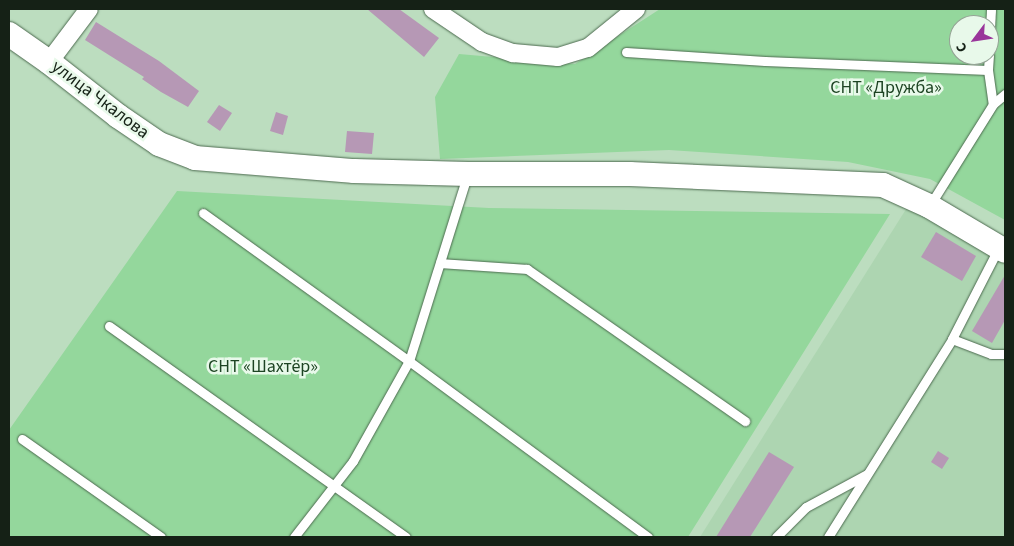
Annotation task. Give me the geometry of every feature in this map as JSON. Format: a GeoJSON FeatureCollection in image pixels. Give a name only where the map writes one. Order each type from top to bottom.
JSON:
{"type":"FeatureCollection","features":[{"type":"Feature","properties":{"kind":"main road","name":"улица Чкалова"},"geometry":{"type":"LineString","coordinates":[[9,34],[49,62],[118,116],[159,144],[195,158],[354,171],[468,174],[630,174],[883,184],[930,206],[1002,249]]}},
{"type":"Feature","properties":{"kind":"street"},"geometry":{"type":"LineString","coordinates":[[49,62],[89,9]]}},
{"type":"Feature","properties":{"kind":"street"},"geometry":{"type":"LineString","coordinates":[[433,9],[482,42],[514,53],[558,57],[588,48],[636,9]]}},
{"type":"Feature","properties":{"kind":"lane"},"geometry":{"type":"LineString","coordinates":[[626,52],[765,61],[988,70]]}},
{"type":"Feature","properties":{"kind":"lane"},"geometry":{"type":"LineString","coordinates":[[930,206],[1000,101],[988,70],[988,65]]}},
{"type":"Feature","properties":{"kind":"lane"},"geometry":{"type":"LineString","coordinates":[[294,537],[353,461],[410,361],[468,174]]}},
{"type":"Feature","properties":{"kind":"lane"},"geometry":{"type":"LineString","coordinates":[[203,213],[410,361],[648,537]]}},
{"type":"Feature","properties":{"kind":"lane"},"geometry":{"type":"LineString","coordinates":[[828,537],[952,339],[1002,249]]}},
{"type":"Feature","properties":{"kind":"lane"},"geometry":{"type":"LineString","coordinates":[[440,263],[527,269],[745,420]]}},
{"type":"Feature","properties":{"kind":"lane"},"geometry":{"type":"LineString","coordinates":[[109,326],[406,537]]}},
{"type":"Feature","properties":{"kind":"lane"},"geometry":{"type":"LineString","coordinates":[[952,339],[991,354],[1005,354]]}},
{"type":"Feature","properties":{"kind":"lane"},"geometry":{"type":"LineString","coordinates":[[22,439],[161,537]]}},
{"type":"Feature","properties":{"kind":"lane"},"geometry":{"type":"LineString","coordinates":[[776,537],[806,507],[868,474]]}},
{"type":"Feature","properties":{"kind":"shaded area"},"geometry":{"type":"Polygon","coordinates":[[[908,206],[1005,263],[1005,537],[700,537],[908,206]]]}},
{"type":"Feature","properties":{"kind":"green space","name":"СНТ «Дружба»"},"geometry":{"type":"Polygon","coordinates":[[[660,9],[1005,9],[1005,220],[930,179],[848,162],[669,150],[440,159],[435,97],[459,54],[575,64],[660,9]]]}},
{"type":"Feature","properties":{"kind":"green space","name":"СНТ «Шахтёр»"},"geometry":{"type":"Polygon","coordinates":[[[177,191],[489,208],[890,214],[688,537],[9,537],[9,430],[177,191]]]}},
{"type":"Feature","properties":{"kind":"building"},"geometry":{"type":"Polygon","coordinates":[[[367,9],[399,9],[439,38],[424,57],[367,9]]]}},
{"type":"Feature","properties":{"kind":"building"},"geometry":{"type":"Polygon","coordinates":[[[96,22],[159,61],[199,91],[188,107],[161,92],[142,79],[144,77],[85,40],[96,22]]]}},
{"type":"Feature","properties":{"kind":"building"},"geometry":{"type":"Polygon","coordinates":[[[219,105],[232,113],[220,131],[207,122],[219,105]]]}},
{"type":"Feature","properties":{"kind":"building"},"geometry":{"type":"Polygon","coordinates":[[[276,112],[288,116],[283,135],[270,131],[276,112]]]}},
{"type":"Feature","properties":{"kind":"building"},"geometry":{"type":"Polygon","coordinates":[[[347,131],[374,133],[372,154],[345,152],[347,131]]]}},
{"type":"Feature","properties":{"kind":"building"},"geometry":{"type":"Polygon","coordinates":[[[936,232],[976,256],[962,281],[921,257],[936,232]]]}},
{"type":"Feature","properties":{"kind":"building"},"geometry":{"type":"Polygon","coordinates":[[[1005,275],[1005,320],[992,343],[972,331],[1005,275]]]}},
{"type":"Feature","properties":{"kind":"building"},"geometry":{"type":"Polygon","coordinates":[[[938,451],[949,458],[942,469],[931,462],[938,451]]]}},
{"type":"Feature","properties":{"kind":"building"},"geometry":{"type":"Polygon","coordinates":[[[769,452],[794,467],[750,537],[716,537],[769,452]]]}}]}
